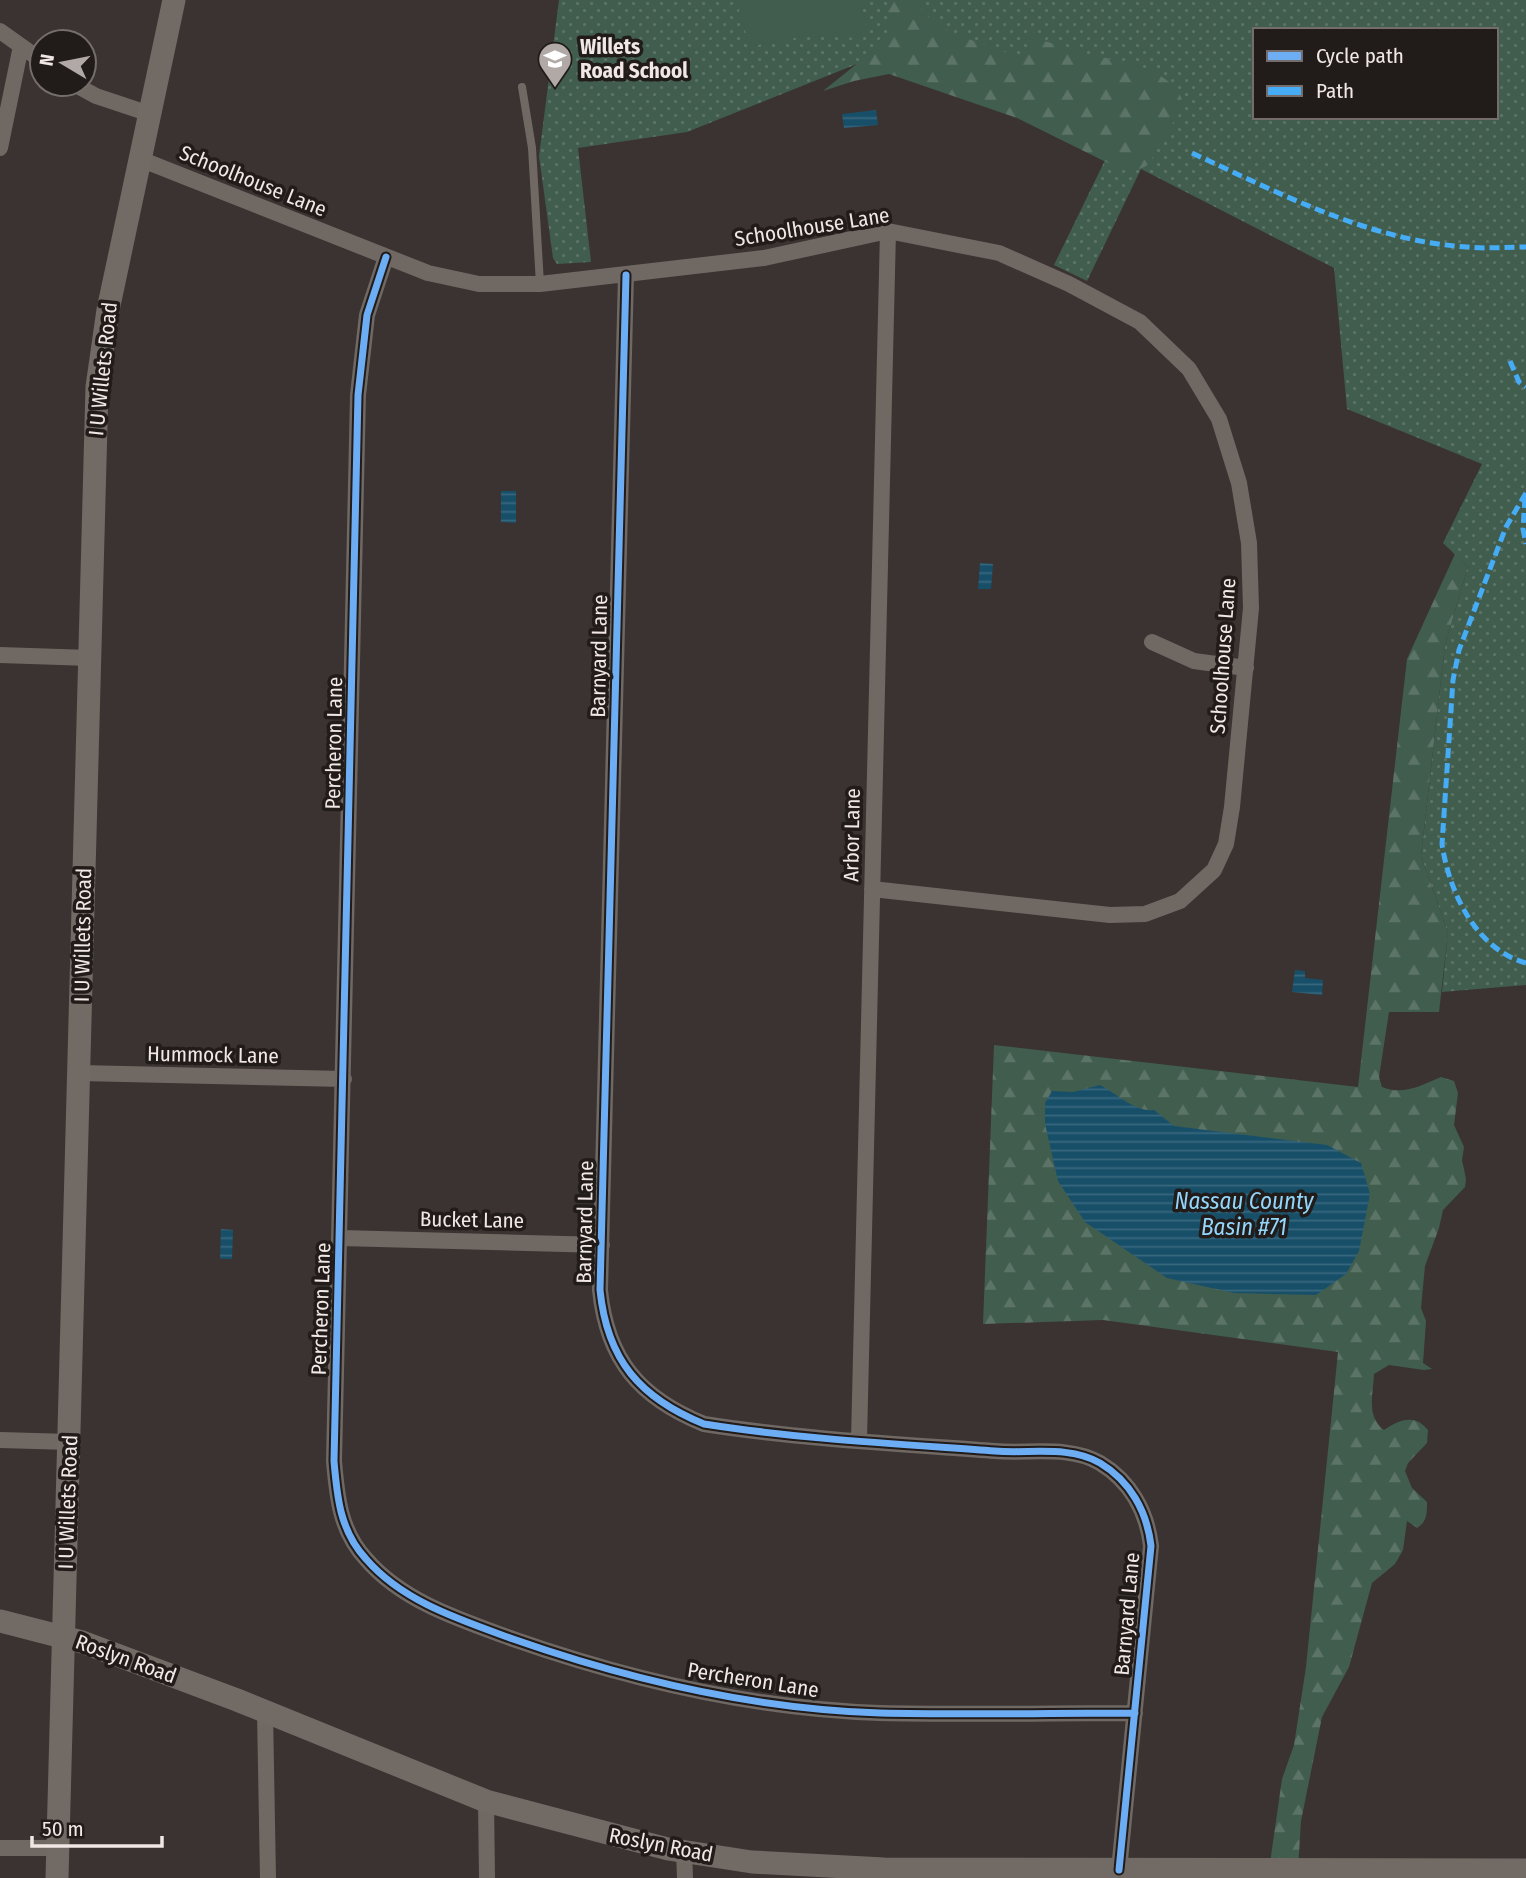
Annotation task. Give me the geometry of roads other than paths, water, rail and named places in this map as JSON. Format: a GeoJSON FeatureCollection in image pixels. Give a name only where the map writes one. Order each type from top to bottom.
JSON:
{"type":"FeatureCollection","features":[{"type":"Feature","properties":{"kind":"main road","name":"I U Willets Road"},"geometry":{"type":"LineString","coordinates":[[57,1878],[97,387],[108,310],[174,0]]}},
{"type":"Feature","properties":{"kind":"main road","name":"Roslyn Road"},"geometry":{"type":"LineString","coordinates":[[0,1621],[63,1635],[265,1712],[486,1801],[586,1829],[684,1851],[752,1862],[884,1874],[1118,1870],[1526,1870]]}},
{"type":"Feature","properties":{"kind":"street"},"geometry":{"type":"LineString","coordinates":[[0,31],[28,51]]}},
{"type":"Feature","properties":{"kind":"street"},"geometry":{"type":"LineString","coordinates":[[0,148],[21,46]]}},
{"type":"Feature","properties":{"kind":"street"},"geometry":{"type":"LineString","coordinates":[[98,97],[150,114]]}},
{"type":"Feature","properties":{"kind":"street","name":"Schoolhouse Lane"},"geometry":{"type":"LineString","coordinates":[[140,159],[386,257],[436,275],[479,284],[540,285],[764,258],[888,232],[984,248],[1025,263],[1140,321],[1189,369],[1219,419],[1239,483],[1248,543],[1251,608],[1246,667],[1226,844],[1214,870],[1180,901],[1166,909],[1145,914],[1110,915],[872,889]]}},
{"type":"Feature","properties":{"kind":"street","name":"Arbor Lane"},"geometry":{"type":"LineString","coordinates":[[859,1440],[888,232]]}},
{"type":"Feature","properties":{"kind":"street","name":"Percheron Lane"},"geometry":{"type":"LineString","coordinates":[[386,257],[365,323],[358,395],[334,1461],[338,1507],[348,1534],[364,1558],[404,1593],[475,1626],[558,1655],[634,1677],[724,1696],[879,1713],[1135,1713]]}},
{"type":"Feature","properties":{"kind":"street","name":"Barnyard Lane"},"geometry":{"type":"LineString","coordinates":[[626,275],[600,1290],[608,1333],[623,1365],[656,1399],[676,1412],[704,1424],[859,1440],[1000,1451],[1061,1452],[1098,1462],[1120,1479],[1144,1512],[1151,1546],[1118,1870]]}},
{"type":"Feature","properties":{"kind":"street"},"geometry":{"type":"LineString","coordinates":[[1152,642],[1194,661],[1246,667]]}},
{"type":"Feature","properties":{"kind":"street"},"geometry":{"type":"LineString","coordinates":[[0,655],[90,658]]}},
{"type":"Feature","properties":{"kind":"street","name":"Hummock Lane"},"geometry":{"type":"LineString","coordinates":[[80,1073],[344,1079]]}},
{"type":"Feature","properties":{"kind":"street","name":"Bucket Lane"},"geometry":{"type":"LineString","coordinates":[[341,1238],[602,1245]]}},
{"type":"Feature","properties":{"kind":"street"},"geometry":{"type":"LineString","coordinates":[[0,1440],[70,1442]]}},
{"type":"Feature","properties":{"kind":"street"},"geometry":{"type":"LineString","coordinates":[[265,1712],[268,1878]]}},
{"type":"Feature","properties":{"kind":"street"},"geometry":{"type":"LineString","coordinates":[[486,1801],[487,1878]]}},
{"type":"Feature","properties":{"kind":"street"},"geometry":{"type":"LineString","coordinates":[[0,1848],[57,1848]]}},
{"type":"Feature","properties":{"kind":"street"},"geometry":{"type":"LineString","coordinates":[[684,1851],[685,1878]]}},
{"type":"Feature","properties":{"kind":"lane"},"geometry":{"type":"LineString","coordinates":[[522,87],[532,148],[540,285]]}},
{"type":"Feature","properties":{"kind":"water"},"geometry":{"type":"Polygon","coordinates":[[[876,110],[878,125],[844,128],[842,114],[876,110]]]}},
{"type":"Feature","properties":{"kind":"water"},"geometry":{"type":"Polygon","coordinates":[[[501,491],[516,491],[516,523],[501,522],[501,491]]]}},
{"type":"Feature","properties":{"kind":"water"},"geometry":{"type":"Polygon","coordinates":[[[980,563],[993,564],[991,589],[978,589],[980,563]]]}},
{"type":"Feature","properties":{"kind":"water"},"geometry":{"type":"Polygon","coordinates":[[[1295,970],[1305,971],[1305,978],[1323,980],[1322,995],[1292,992],[1295,970]]]}},
{"type":"Feature","properties":{"kind":"water","name":"Nassau County Basin #71"},"geometry":{"type":"Polygon","coordinates":[[[1100,1085],[1133,1105],[1154,1110],[1174,1126],[1327,1145],[1361,1163],[1370,1194],[1359,1251],[1346,1274],[1316,1295],[1234,1293],[1167,1278],[1085,1222],[1058,1181],[1045,1124],[1045,1103],[1052,1091],[1073,1092],[1100,1085]]]}},
{"type":"Feature","properties":{"kind":"water"},"geometry":{"type":"Polygon","coordinates":[[[221,1229],[233,1230],[232,1259],[220,1259],[221,1229]]]}},
{"type":"Feature","properties":{"kind":"place","name":"Willets Road School"},"geometry":{"type":"Point","coordinates":[555,89]}}]}
